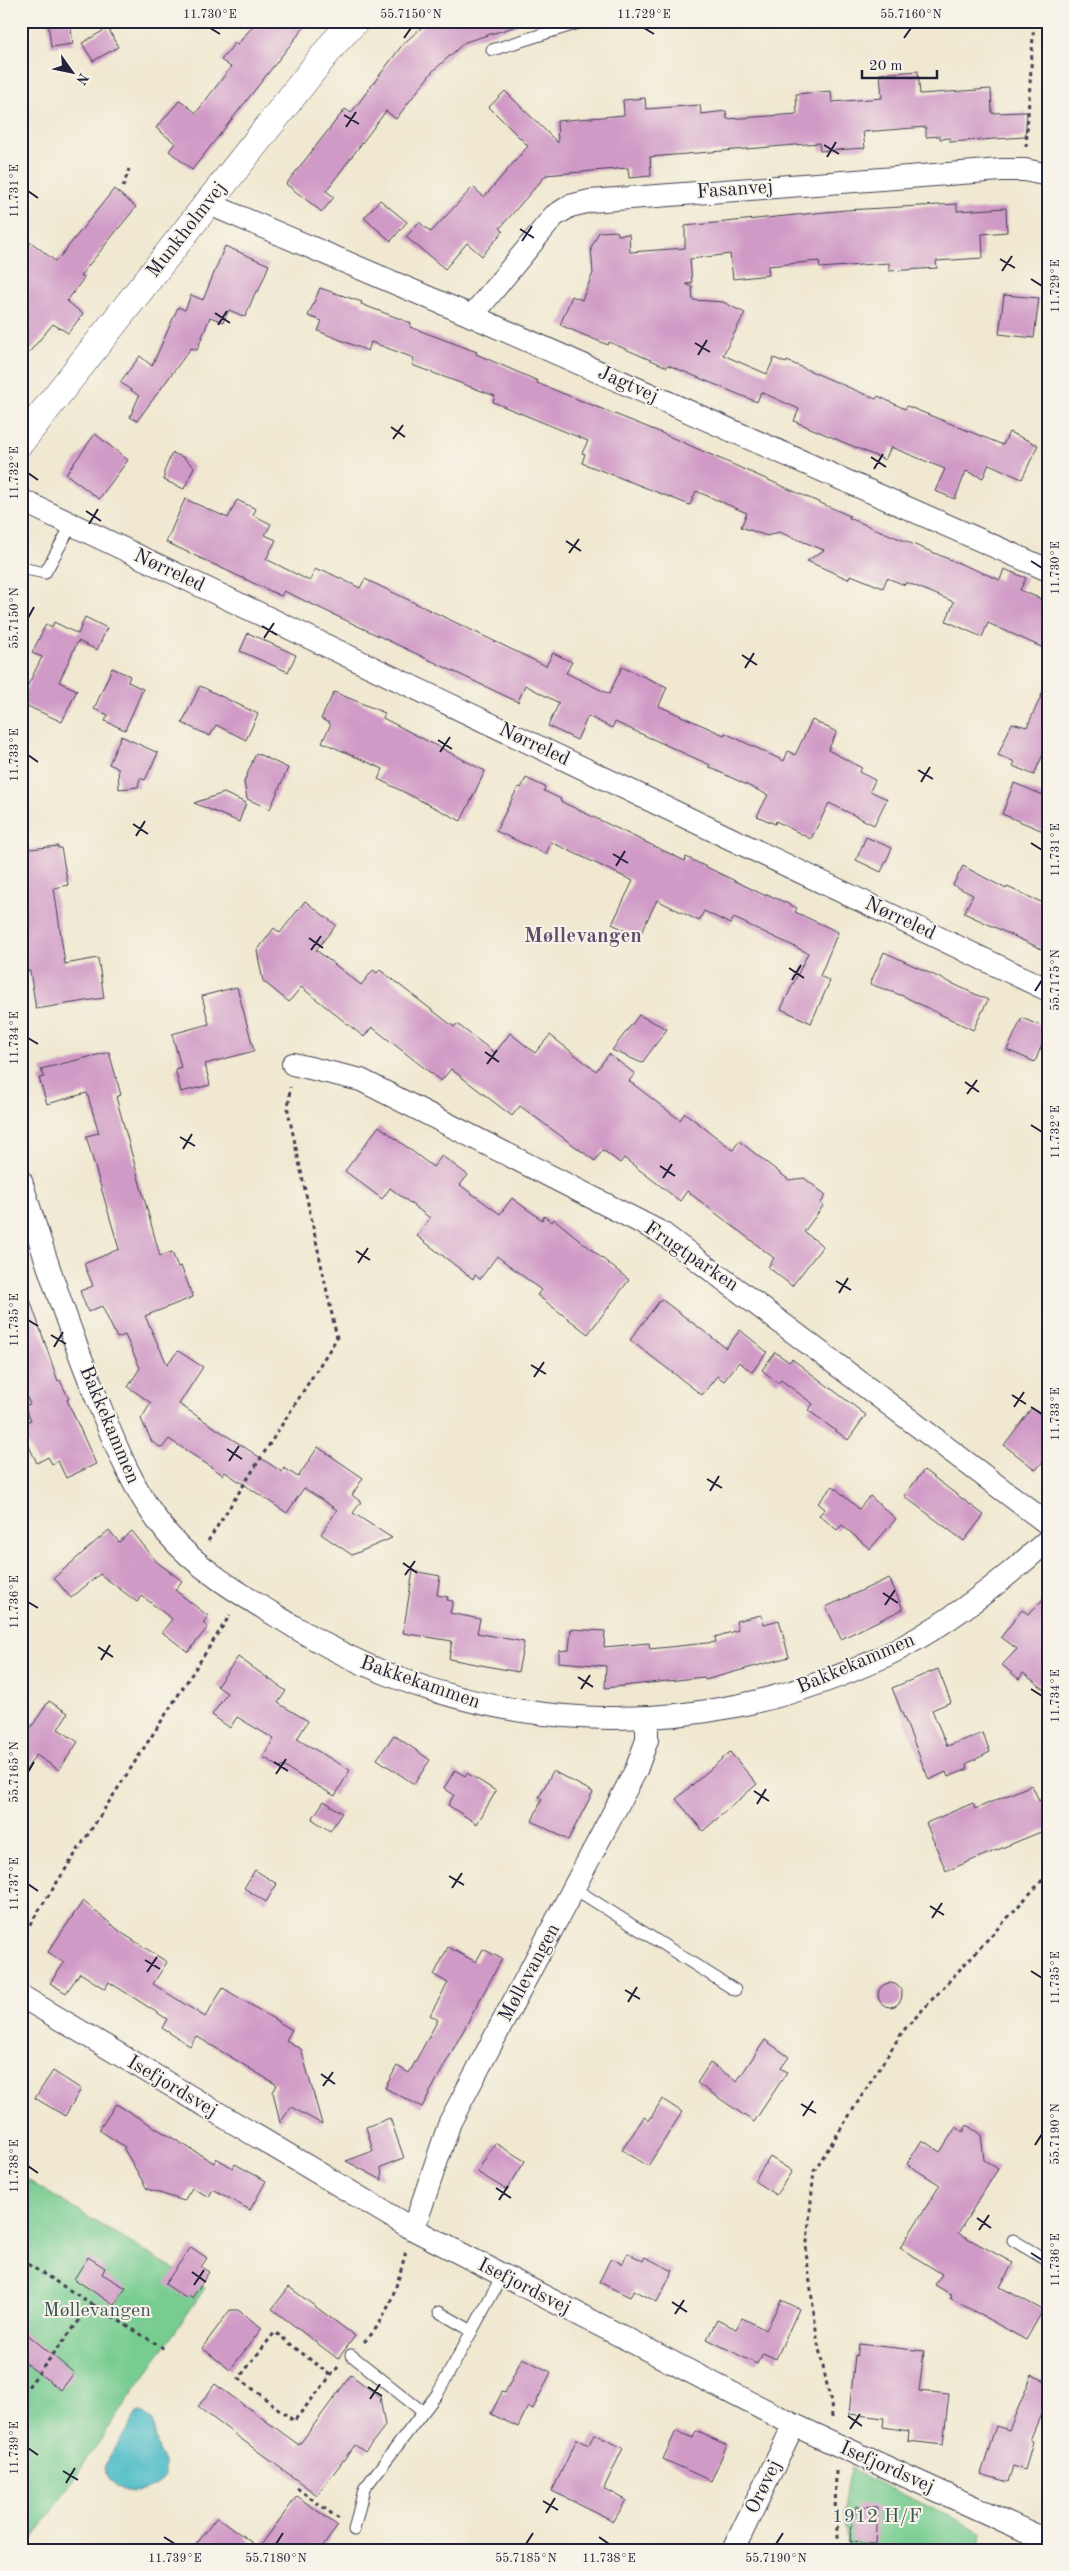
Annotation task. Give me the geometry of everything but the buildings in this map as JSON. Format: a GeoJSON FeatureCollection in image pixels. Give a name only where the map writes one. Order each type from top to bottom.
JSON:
{"type":"FeatureCollection","features":[{"type":"Feature","properties":{"kind":"street","name":"Munkholmvej"},"geometry":{"type":"LineString","coordinates":[[21,441],[207,203],[334,44],[355,21]]}},
{"type":"Feature","properties":{"kind":"street","name":"Fasanvej"},"geometry":{"type":"LineString","coordinates":[[472,316],[554,216],[570,206],[590,201],[1025,170],[1048,174]]}},
{"type":"Feature","properties":{"kind":"street","name":"Jagtvej"},"geometry":{"type":"LineString","coordinates":[[207,203],[472,316],[1048,570]]}},
{"type":"Feature","properties":{"kind":"street","name":"Nørreled"},"geometry":{"type":"LineString","coordinates":[[21,500],[1048,990]]}},
{"type":"Feature","properties":{"kind":"street","name":"Frugtparken"},"geometry":{"type":"LineString","coordinates":[[293,1064],[361,1080],[662,1233],[1048,1524]]}},
{"type":"Feature","properties":{"kind":"street","name":"Bakkekammen"},"geometry":{"type":"LineString","coordinates":[[21,1181],[64,1316],[121,1458],[134,1485],[166,1532],[196,1561],[243,1595],[350,1659],[434,1692],[498,1708],[533,1713],[647,1719],[724,1708],[784,1694],[830,1679],[885,1656],[942,1624],[992,1587],[1048,1540]]}},
{"type":"Feature","properties":{"kind":"street","name":"Møllevangen"},"geometry":{"type":"LineString","coordinates":[[411,2228],[450,2122],[575,1889],[642,1757],[647,1740],[647,1719]]}},
{"type":"Feature","properties":{"kind":"street","name":"Isefjordsvej"},"geometry":{"type":"LineString","coordinates":[[21,1996],[411,2228],[794,2425],[1026,2532],[1048,2539]]}},
{"type":"Feature","properties":{"kind":"street","name":"Orøvej"},"geometry":{"type":"LineString","coordinates":[[733,2550],[794,2425]]}},
{"type":"Feature","properties":{"kind":"lane"},"geometry":{"type":"LineString","coordinates":[[492,50],[585,21]]}},
{"type":"Feature","properties":{"kind":"lane"},"geometry":{"type":"LineString","coordinates":[[21,568],[45,574],[72,524]]}},
{"type":"Feature","properties":{"kind":"lane"},"geometry":{"type":"LineString","coordinates":[[575,1889],[735,1990]]}},
{"type":"Feature","properties":{"kind":"lane"},"geometry":{"type":"LineString","coordinates":[[1013,2240],[1048,2261]]}},
{"type":"Feature","properties":{"kind":"lane"},"geometry":{"type":"LineString","coordinates":[[354,2530],[364,2488],[438,2394],[502,2276]]}},
{"type":"Feature","properties":{"kind":"lane"},"geometry":{"type":"LineString","coordinates":[[439,2312],[472,2331]]}},
{"type":"Feature","properties":{"kind":"lane"},"geometry":{"type":"LineString","coordinates":[[350,2355],[423,2412]]}},
{"type":"Feature","properties":{"kind":"path"},"geometry":{"type":"LineString","coordinates":[[1025,170],[1034,21]]}},
{"type":"Feature","properties":{"kind":"path"},"geometry":{"type":"LineString","coordinates":[[123,187],[129,169]]}},
{"type":"Feature","properties":{"kind":"path"},"geometry":{"type":"LineString","coordinates":[[196,1561],[337,1338],[288,1111],[293,1064]]}},
{"type":"Feature","properties":{"kind":"path"},"geometry":{"type":"LineString","coordinates":[[21,1938],[243,1595]]}},
{"type":"Feature","properties":{"kind":"path"},"geometry":{"type":"LineString","coordinates":[[831,2403],[818,2344],[806,2252],[814,2171],[903,2031],[1048,1874]]}},
{"type":"Feature","properties":{"kind":"path"},"geometry":{"type":"LineString","coordinates":[[330,2375],[275,2332],[239,2378],[294,2421],[330,2375],[370,2337],[398,2285],[411,2228]]}},
{"type":"Feature","properties":{"kind":"path"},"geometry":{"type":"LineString","coordinates":[[21,2260],[166,2350]]}},
{"type":"Feature","properties":{"kind":"path"},"geometry":{"type":"LineString","coordinates":[[21,2396],[92,2304]]}},
{"type":"Feature","properties":{"kind":"path"},"geometry":{"type":"LineString","coordinates":[[836,2471],[835,2517],[840,2550]]}},
{"type":"Feature","properties":{"kind":"path"},"geometry":{"type":"LineString","coordinates":[[297,2488],[354,2530]]}},
{"type":"Feature","properties":{"kind":"green space","name":"Møllevangen"},"geometry":{"type":"Polygon","coordinates":[[[21,2176],[205,2288],[27,2547],[21,2543],[21,2176]]]}},
{"type":"Feature","properties":{"kind":"green space","name":"1912 H/F"},"geometry":{"type":"Polygon","coordinates":[[[850,2469],[982,2532],[980,2550],[848,2550],[843,2514],[850,2469]]]}},
{"type":"Feature","properties":{"kind":"water"},"geometry":{"type":"Polygon","coordinates":[[[141,2412],[152,2421],[160,2456],[165,2464],[165,2476],[149,2489],[131,2492],[115,2485],[108,2477],[104,2467],[137,2413],[141,2412]]]}},
{"type":"Feature","properties":{"kind":"district","name":"Møllevangen"},"geometry":{"type":"Point","coordinates":[583,936]}}]}
